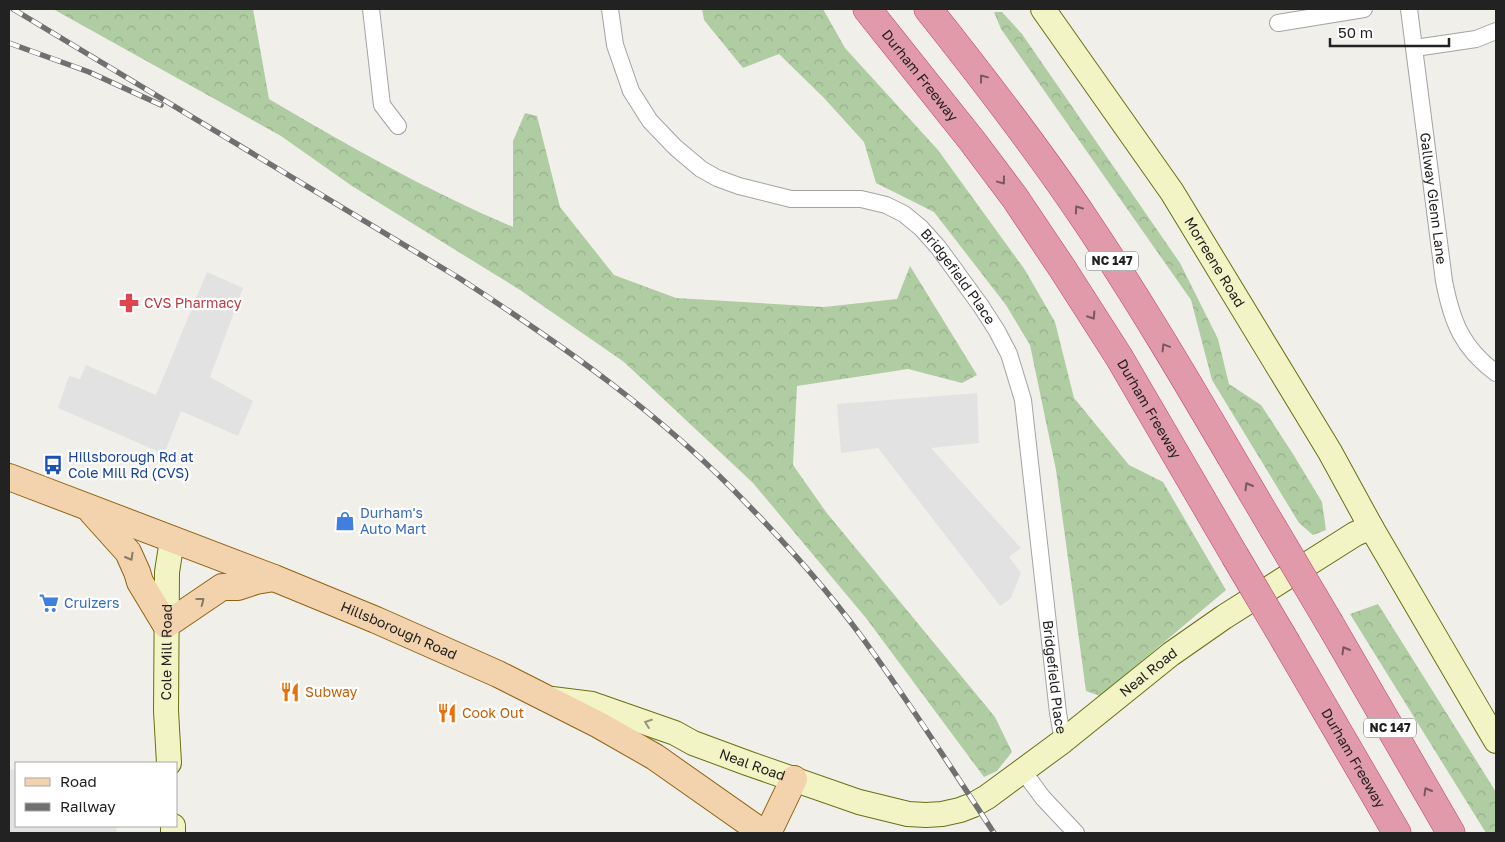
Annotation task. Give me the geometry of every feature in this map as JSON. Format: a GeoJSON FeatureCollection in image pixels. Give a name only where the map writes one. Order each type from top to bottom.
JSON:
{"type":"FeatureCollection","features":[{"type":"Feature","properties":{"kind":"highway","name":"Durham Freeway"},"geometry":{"type":"LineString","coordinates":[[867,9],[1015,198],[1119,358],[1397,833]]}},
{"type":"Feature","properties":{"kind":"highway","name":"NC 147"},"geometry":{"type":"LineString","coordinates":[[928,9],[1022,130],[1086,220],[1167,350],[1273,528],[1451,833]]}},
{"type":"Feature","properties":{"kind":"main road","name":"Hillsborough Road"},"geometry":{"type":"LineString","coordinates":[[9,477],[274,578],[458,656],[599,725],[655,757],[763,833]]}},
{"type":"Feature","properties":{"kind":"main road"},"geometry":{"type":"LineString","coordinates":[[86,506],[128,552],[140,582],[166,625],[222,587],[238,586],[274,578]]}},
{"type":"Feature","properties":{"kind":"main road"},"geometry":{"type":"LineString","coordinates":[[768,833],[794,780]]}},
{"type":"Feature","properties":{"kind":"street"},"geometry":{"type":"LineString","coordinates":[[371,9],[382,105],[398,126]]}},
{"type":"Feature","properties":{"kind":"street","name":"Bridgefield Place"},"geometry":{"type":"LineString","coordinates":[[610,9],[615,45],[631,91],[650,121],[682,153],[717,178],[747,188],[791,199],[861,199],[886,205],[904,214],[921,228],[938,247],[981,306],[1009,354],[1023,400],[1058,713],[1063,741]]}},
{"type":"Feature","properties":{"kind":"street","name":"Morreene Road"},"geometry":{"type":"LineString","coordinates":[[1043,9],[1172,192],[1330,452],[1370,527]]}},
{"type":"Feature","properties":{"kind":"street"},"geometry":{"type":"LineString","coordinates":[[1278,23],[1364,9]]}},
{"type":"Feature","properties":{"kind":"street","name":"Gallway Glenn Lane"},"geometry":{"type":"LineString","coordinates":[[1409,9],[1448,304],[1458,332],[1484,364],[1496,373]]}},
{"type":"Feature","properties":{"kind":"street"},"geometry":{"type":"LineString","coordinates":[[1415,48],[1476,39],[1496,31]]}},
{"type":"Feature","properties":{"kind":"street"},"geometry":{"type":"LineString","coordinates":[[1370,527],[1496,741]]}},
{"type":"Feature","properties":{"kind":"street","name":"Neal Road"},"geometry":{"type":"LineString","coordinates":[[546,698],[592,704],[675,733],[693,743],[794,780],[890,811],[926,815],[942,814],[973,805],[1063,741],[1171,654],[1224,617],[1355,534],[1370,527]]}},
{"type":"Feature","properties":{"kind":"street","name":"Cole Mill Road"},"geometry":{"type":"LineString","coordinates":[[169,762],[166,711],[166,625],[167,572],[172,540]]}},
{"type":"Feature","properties":{"kind":"street","name":"Neal Road"},"geometry":{"type":"LineString","coordinates":[[655,757],[671,745],[693,743]]}},
{"type":"Feature","properties":{"kind":"street"},"geometry":{"type":"LineString","coordinates":[[1023,771],[1043,798],[1076,833]]}},
{"type":"Feature","properties":{"kind":"green space"},"geometry":{"type":"Polygon","coordinates":[[[53,9],[253,9],[269,99],[389,167],[513,227],[513,141],[525,113],[537,116],[560,207],[614,275],[676,298],[824,307],[897,299],[910,266],[977,375],[962,383],[908,369],[797,386],[793,465],[826,512],[995,717],[1012,752],[997,771],[984,777],[866,618],[753,483],[624,362],[520,290],[352,186],[281,136],[53,9]]]}},
{"type":"Feature","properties":{"kind":"green space"},"geometry":{"type":"Polygon","coordinates":[[[702,9],[823,9],[845,48],[938,150],[1025,270],[1055,322],[1074,398],[1129,465],[1163,482],[1226,590],[1100,696],[1086,691],[1056,470],[1030,345],[1006,305],[934,212],[876,183],[864,142],[824,98],[779,54],[743,68],[704,20],[702,9]]]}},
{"type":"Feature","properties":{"kind":"green space"},"geometry":{"type":"Polygon","coordinates":[[[994,12],[1002,12],[1022,34],[1180,263],[1218,339],[1229,384],[1261,405],[1322,502],[1326,530],[1313,535],[1299,523],[1212,380],[1191,300],[1001,29],[994,12]]]}},
{"type":"Feature","properties":{"kind":"green space"},"geometry":{"type":"Polygon","coordinates":[[[1378,604],[1496,792],[1496,833],[1486,833],[1350,614],[1378,604]]]}},
{"type":"Feature","properties":{"kind":"shaded area"},"geometry":{"type":"Polygon","coordinates":[[[207,272],[243,288],[210,377],[253,401],[238,436],[181,411],[164,454],[58,408],[69,376],[80,379],[86,365],[156,395],[207,272]]]}},
{"type":"Feature","properties":{"kind":"shaded area"},"geometry":{"type":"Polygon","coordinates":[[[977,393],[979,443],[931,448],[1021,548],[1009,557],[1021,573],[1011,598],[1000,606],[878,448],[841,453],[837,404],[977,393]]]}},
{"type":"Feature","properties":{"kind":"shaded area"},"geometry":{"type":"Polygon","coordinates":[[[15,769],[15,827],[116,827],[117,833],[9,833],[9,770],[15,769]]]}},
{"type":"Feature","properties":{"kind":"railway"},"geometry":{"type":"LineString","coordinates":[[13,9],[459,278],[536,329],[646,411],[715,472],[748,505],[830,596],[890,676],[994,833]]}},
{"type":"Feature","properties":{"kind":"railway"},"geometry":{"type":"LineString","coordinates":[[9,43],[89,72],[161,105]]}},
{"type":"Feature","properties":{"kind":"place","name":"CVS Pharmacy"},"geometry":{"type":"Point","coordinates":[129,303]}},
{"type":"Feature","properties":{"kind":"place","name":"Hillsborough Rd at Cole Mill Rd (CVS)"},"geometry":{"type":"Point","coordinates":[53,465]}},
{"type":"Feature","properties":{"kind":"place","name":"Durham's Auto Mart"},"geometry":{"type":"Point","coordinates":[345,521]}},
{"type":"Feature","properties":{"kind":"place","name":"Cruizers"},"geometry":{"type":"Point","coordinates":[49,603]}},
{"type":"Feature","properties":{"kind":"place","name":"Subway"},"geometry":{"type":"Point","coordinates":[290,692]}},
{"type":"Feature","properties":{"kind":"place","name":"Cook Out"},"geometry":{"type":"Point","coordinates":[447,713]}}]}
